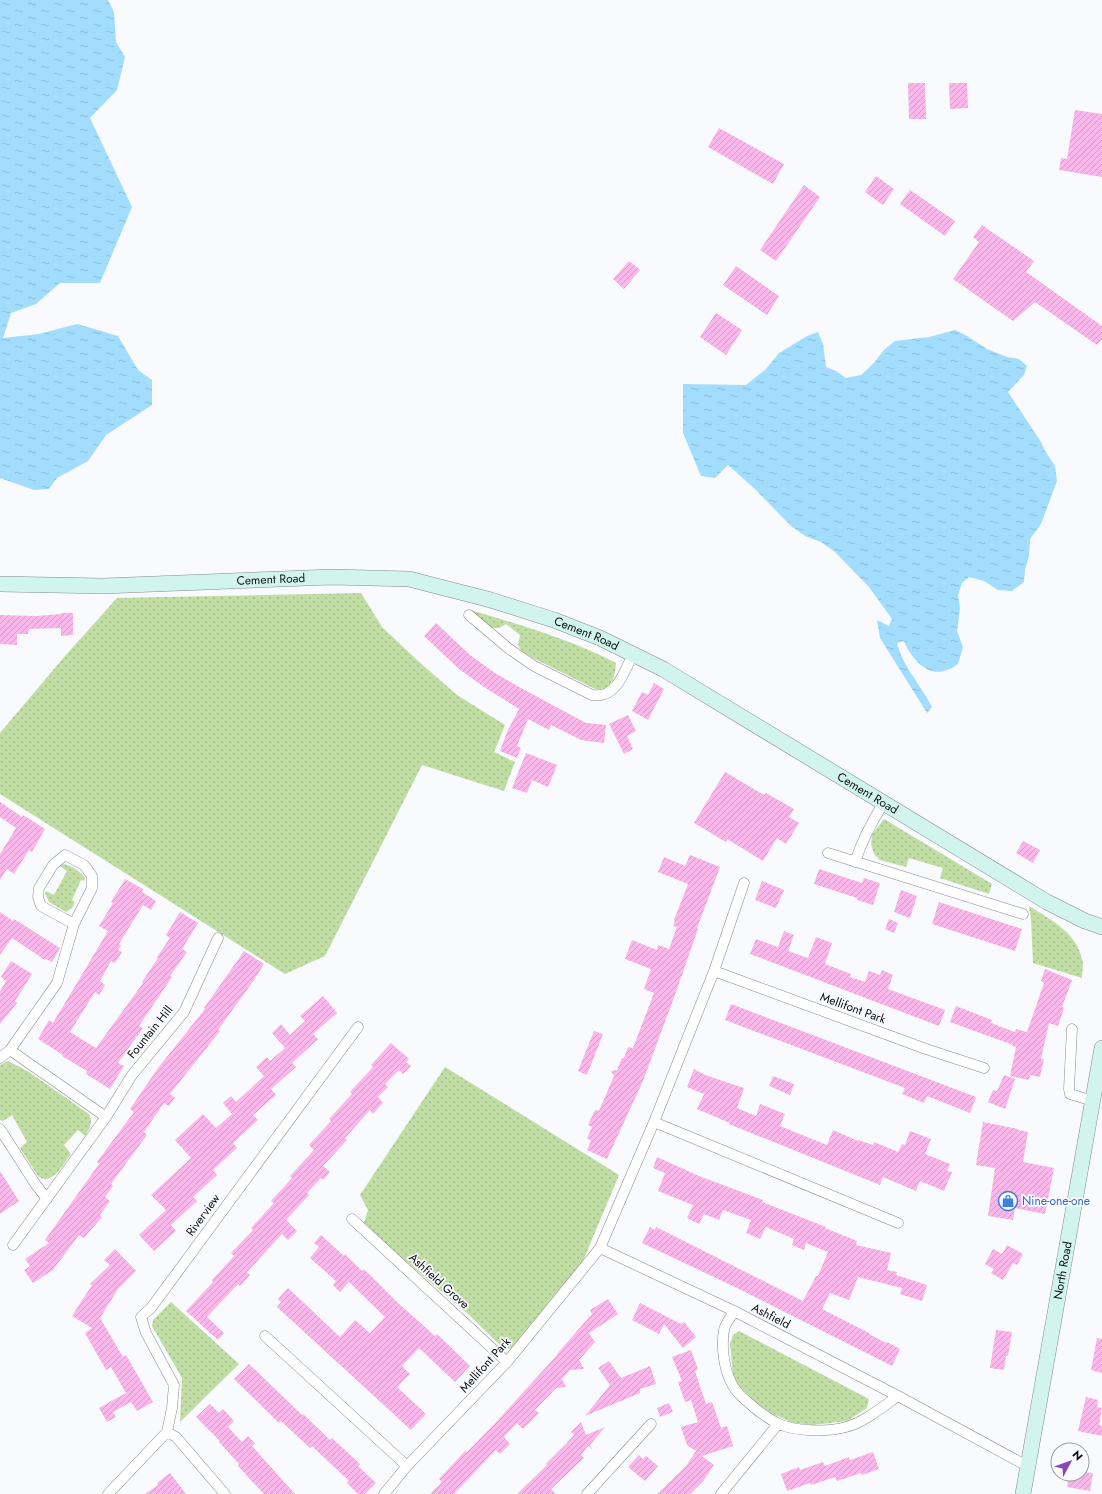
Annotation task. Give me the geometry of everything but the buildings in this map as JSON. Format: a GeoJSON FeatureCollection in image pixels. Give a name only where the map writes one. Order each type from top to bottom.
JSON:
{"type":"FeatureCollection","features":[{"type":"Feature","properties":{"kind":"street","name":"Cement Road"},"geometry":{"type":"LineString","coordinates":[[0,584],[103,586],[332,577],[409,579],[491,600],[554,620],[600,638],[663,669],[883,804],[1047,902],[1085,921],[1102,927]]}},
{"type":"Feature","properties":{"kind":"street"},"geometry":{"type":"LineString","coordinates":[[469,615],[508,648],[534,666],[592,695],[600,696],[614,689],[633,654]]}},
{"type":"Feature","properties":{"kind":"street"},"geometry":{"type":"LineString","coordinates":[[855,862],[862,841],[871,822],[883,804]]}},
{"type":"Feature","properties":{"kind":"street"},"geometry":{"type":"LineString","coordinates":[[828,853],[1023,914]]}},
{"type":"Feature","properties":{"kind":"street"},"geometry":{"type":"LineString","coordinates":[[0,1058],[10,1050],[57,983],[74,924],[92,888],[92,876],[84,865],[65,855],[53,865],[40,888],[38,897],[41,906],[74,924]]}},
{"type":"Feature","properties":{"kind":"street","name":"Mellifont Park"},"geometry":{"type":"LineString","coordinates":[[384,1494],[407,1466],[508,1362],[600,1248],[654,1122],[714,971],[744,883]]}},
{"type":"Feature","properties":{"kind":"street","name":"Fountain Hill"},"geometry":{"type":"LineString","coordinates":[[13,1245],[106,1117],[132,1075],[184,1012],[218,938]]}},
{"type":"Feature","properties":{"kind":"street","name":"Mellifont Park"},"geometry":{"type":"LineString","coordinates":[[714,971],[926,1049],[984,1068]]}},
{"type":"Feature","properties":{"kind":"street","name":"Riverview"},"geometry":{"type":"LineString","coordinates":[[167,1432],[172,1408],[174,1385],[146,1333],[141,1317],[151,1308],[358,1027]]}},
{"type":"Feature","properties":{"kind":"street"},"geometry":{"type":"LineString","coordinates":[[1072,1029],[1070,1094],[1093,1101]]}},
{"type":"Feature","properties":{"kind":"street","name":"North Road"},"geometry":{"type":"LineString","coordinates":[[1023,1494],[1102,1048]]}},
{"type":"Feature","properties":{"kind":"street"},"geometry":{"type":"LineString","coordinates":[[10,1050],[106,1117]]}},
{"type":"Feature","properties":{"kind":"street"},"geometry":{"type":"LineString","coordinates":[[654,1122],[898,1223]]}},
{"type":"Feature","properties":{"kind":"street"},"geometry":{"type":"LineString","coordinates":[[0,1130],[36,1185],[47,1199]]}},
{"type":"Feature","properties":{"kind":"street","name":"Ashfield Grove"},"geometry":{"type":"LineString","coordinates":[[352,1220],[508,1362]]}},
{"type":"Feature","properties":{"kind":"street"},"geometry":{"type":"LineString","coordinates":[[600,1248],[734,1311]]}},
{"type":"Feature","properties":{"kind":"street","name":"Ashfield"},"geometry":{"type":"LineString","coordinates":[[898,1396],[874,1414],[847,1427],[826,1430],[800,1429],[778,1424],[747,1401],[734,1387],[727,1373],[724,1358],[724,1329],[734,1311],[898,1396],[983,1444],[1027,1466]]}},
{"type":"Feature","properties":{"kind":"street"},"geometry":{"type":"LineString","coordinates":[[265,1336],[407,1466]]}},
{"type":"Feature","properties":{"kind":"street"},"geometry":{"type":"LineString","coordinates":[[587,1494],[651,1424]]}},
{"type":"Feature","properties":{"kind":"street"},"geometry":{"type":"LineString","coordinates":[[721,1494],[778,1424]]}},
{"type":"Feature","properties":{"kind":"street"},"geometry":{"type":"LineString","coordinates":[[108,1494],[167,1432],[176,1437],[225,1494]]}},
{"type":"Feature","properties":{"kind":"green space"},"geometry":{"type":"Polygon","coordinates":[[[361,593],[382,627],[417,660],[457,695],[505,725],[494,752],[515,762],[504,791],[422,765],[325,956],[285,974],[0,794],[0,733],[65,656],[117,598],[361,593]]]}},
{"type":"Feature","properties":{"kind":"green space"},"geometry":{"type":"Polygon","coordinates":[[[471,610],[526,627],[599,654],[616,663],[612,682],[605,688],[595,689],[531,657],[521,650],[518,645],[520,635],[506,624],[499,628],[490,628],[471,610]]]}},
{"type":"Feature","properties":{"kind":"green space"},"geometry":{"type":"Polygon","coordinates":[[[884,819],[992,884],[989,894],[940,878],[943,868],[909,858],[906,867],[880,860],[874,854],[871,844],[872,835],[884,819]]]}},
{"type":"Feature","properties":{"kind":"green space"},"geometry":{"type":"Polygon","coordinates":[[[64,864],[76,869],[85,878],[84,881],[81,880],[72,900],[75,902],[72,908],[66,912],[49,902],[45,893],[46,891],[54,895],[67,871],[60,866],[64,864]]]}},
{"type":"Feature","properties":{"kind":"green space"},"geometry":{"type":"Polygon","coordinates":[[[1029,906],[1062,928],[1074,941],[1083,961],[1082,978],[1033,963],[1029,906]]]}},
{"type":"Feature","properties":{"kind":"green space"},"geometry":{"type":"Polygon","coordinates":[[[8,1061],[29,1072],[89,1114],[91,1120],[85,1136],[78,1130],[64,1145],[71,1154],[57,1173],[48,1179],[43,1179],[38,1176],[20,1148],[27,1142],[12,1115],[3,1121],[0,1120],[0,1065],[8,1061]]]}},
{"type":"Feature","properties":{"kind":"green space"},"geometry":{"type":"Polygon","coordinates":[[[445,1067],[619,1175],[583,1261],[512,1349],[503,1348],[468,1314],[363,1225],[368,1210],[360,1195],[445,1067]]]}},
{"type":"Feature","properties":{"kind":"green space"},"geometry":{"type":"Polygon","coordinates":[[[171,1302],[239,1364],[180,1422],[182,1378],[152,1326],[153,1320],[171,1302]]]}},
{"type":"Feature","properties":{"kind":"green space"},"geometry":{"type":"Polygon","coordinates":[[[739,1331],[869,1399],[867,1408],[847,1421],[813,1425],[793,1423],[773,1414],[755,1402],[738,1385],[733,1375],[730,1344],[733,1335],[739,1331]]]}},
{"type":"Feature","properties":{"kind":"water"},"geometry":{"type":"Polygon","coordinates":[[[0,0],[108,0],[114,12],[116,42],[125,57],[117,90],[90,118],[132,207],[100,283],[60,283],[36,304],[11,313],[3,338],[39,334],[77,324],[118,336],[138,370],[152,380],[152,405],[106,435],[88,461],[57,478],[49,489],[34,490],[0,478],[0,0]]]}},
{"type":"Feature","properties":{"kind":"water"},"geometry":{"type":"Polygon","coordinates":[[[955,330],[987,349],[1007,357],[1019,359],[1027,366],[1024,375],[1008,392],[1055,466],[1057,481],[1041,524],[1030,539],[1029,556],[1025,570],[1024,582],[1012,591],[998,590],[984,581],[969,577],[962,583],[958,595],[960,608],[957,631],[963,647],[958,664],[940,672],[926,669],[915,660],[904,641],[897,643],[903,660],[932,707],[927,713],[880,638],[877,620],[889,626],[892,619],[869,587],[835,552],[821,542],[805,536],[791,526],[755,489],[728,465],[715,478],[701,476],[683,433],[683,384],[746,385],[766,369],[779,353],[807,336],[818,332],[823,344],[826,367],[836,371],[846,378],[861,375],[873,364],[884,350],[895,341],[929,337],[955,330]]]}},
{"type":"Feature","properties":{"kind":"place","name":"Nine-one-one"},"geometry":{"type":"Point","coordinates":[1008,1201]}}]}
